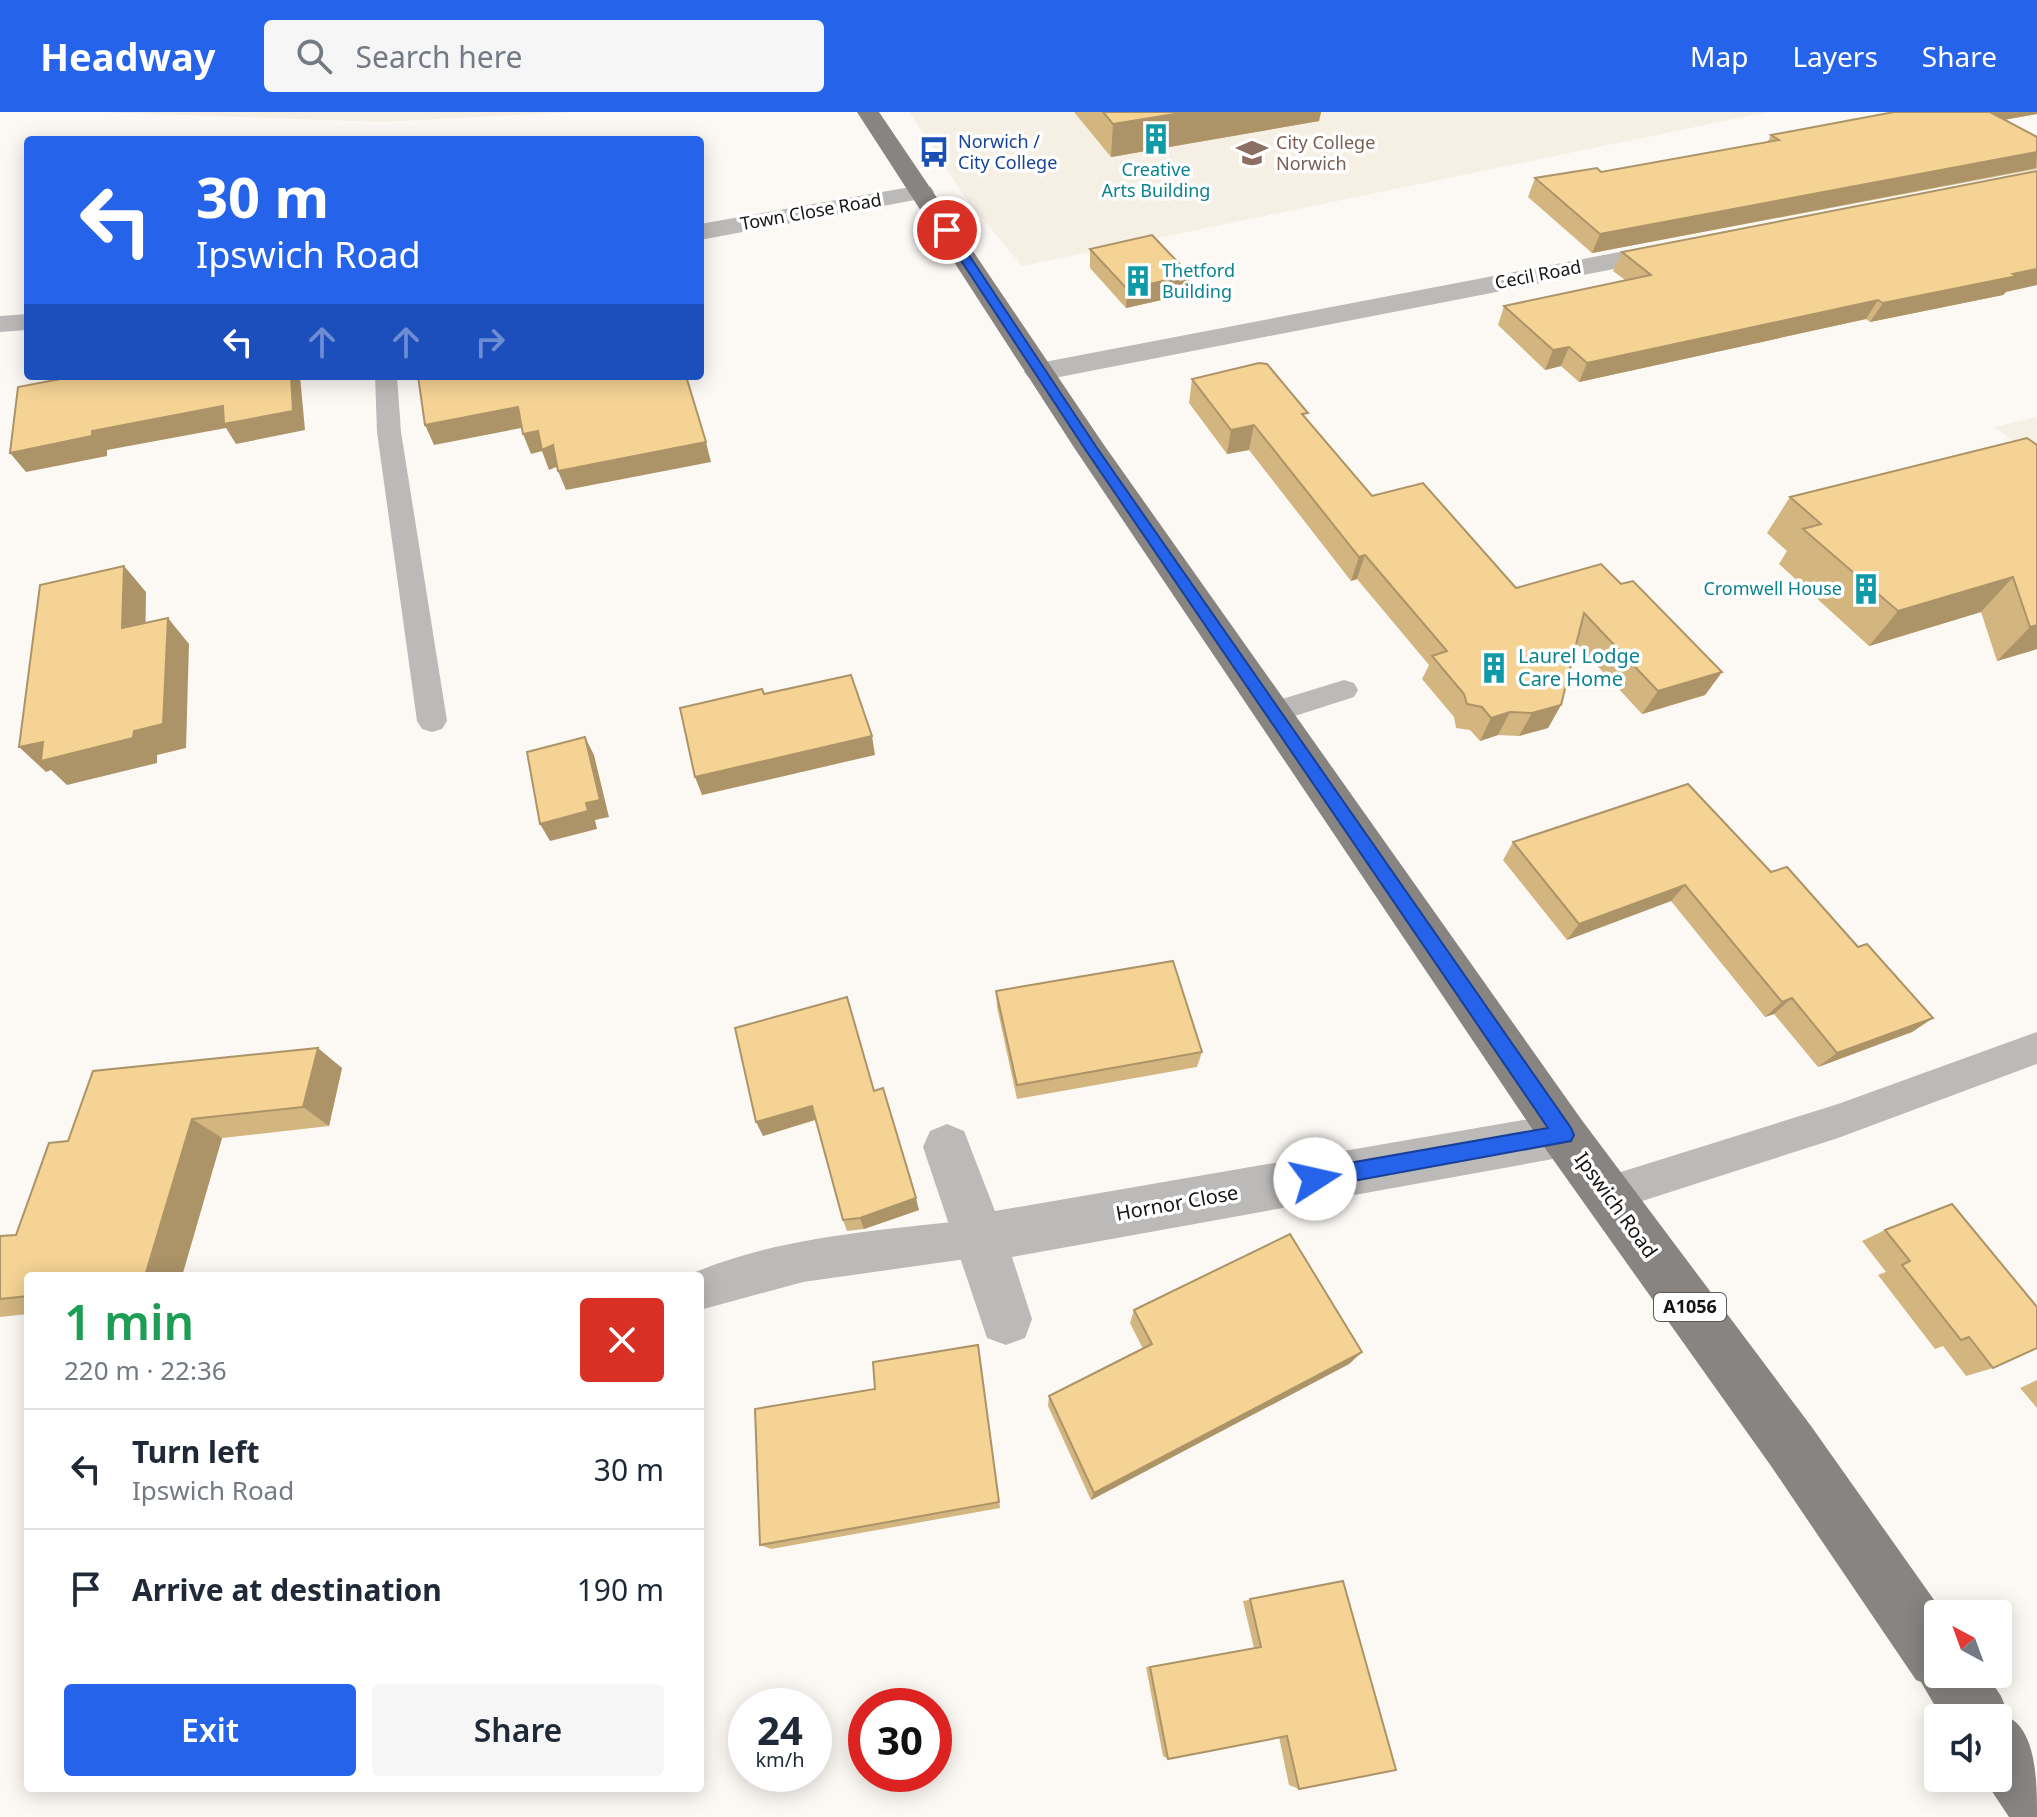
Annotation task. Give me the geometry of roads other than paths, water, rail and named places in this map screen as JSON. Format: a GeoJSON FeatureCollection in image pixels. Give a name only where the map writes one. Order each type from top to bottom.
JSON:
{"type":"FeatureCollection","features":[{"type":"Feature","properties":{"kind":"main road","name":"Ipswich Road"},"geometry":{"type":"LineString","coordinates":[[868,112],[1039,372],[1564,1135],[1791,1446],[1924,1638]]}},
{"type":"Feature","properties":{"kind":"main road"},"geometry":{"type":"LineString","coordinates":[[2012,1765],[2037,1802]]}},
{"type":"Feature","properties":{"kind":"street","name":"Town Close Road"},"geometry":{"type":"LineString","coordinates":[[704,231],[922,192]]}},
{"type":"Feature","properties":{"kind":"street","name":"Cecil Road"},"geometry":{"type":"LineString","coordinates":[[1039,372],[1705,243]]}},
{"type":"Feature","properties":{"kind":"street"},"geometry":{"type":"LineString","coordinates":[[0,324],[24,322]]}},
{"type":"Feature","properties":{"kind":"street","name":"Hornor Close"},"geometry":{"type":"LineString","coordinates":[[980,1238],[1564,1135]]}},
{"type":"Feature","properties":{"kind":"street"},"geometry":{"type":"LineString","coordinates":[[947,1147],[1006,1319]]}},
{"type":"Feature","properties":{"kind":"lane"},"geometry":{"type":"LineString","coordinates":[[386,380],[389,432],[432,721]]}},
{"type":"Feature","properties":{"kind":"lane"},"geometry":{"type":"LineString","coordinates":[[1273,712],[1344,690]]}},
{"type":"Feature","properties":{"kind":"lane"},"geometry":{"type":"LineString","coordinates":[[1608,1194],[1838,1121],[2037,1048]]}},
{"type":"Feature","properties":{"kind":"lane"},"geometry":{"type":"LineString","coordinates":[[704,1288],[740,1275],[896,1248],[980,1238]]}},
{"type":"Feature","properties":{"kind":"place","name":"Creative Arts Building"},"geometry":{"type":"Point","coordinates":[1156,139]}},
{"type":"Feature","properties":{"kind":"place","name":"Norwich / City College"},"geometry":{"type":"Point","coordinates":[934,152]}},
{"type":"Feature","properties":{"kind":"place","name":"City College Norwich"},"geometry":{"type":"Point","coordinates":[1252,153]}},
{"type":"Feature","properties":{"kind":"place","name":"Thetford Building"},"geometry":{"type":"Point","coordinates":[1138,281]}},
{"type":"Feature","properties":{"kind":"place","name":"Cromwell House"},"geometry":{"type":"Point","coordinates":[1866,589]}},
{"type":"Feature","properties":{"kind":"place","name":"Laurel Lodge Care Home"},"geometry":{"type":"Point","coordinates":[1494,668]}}]}
